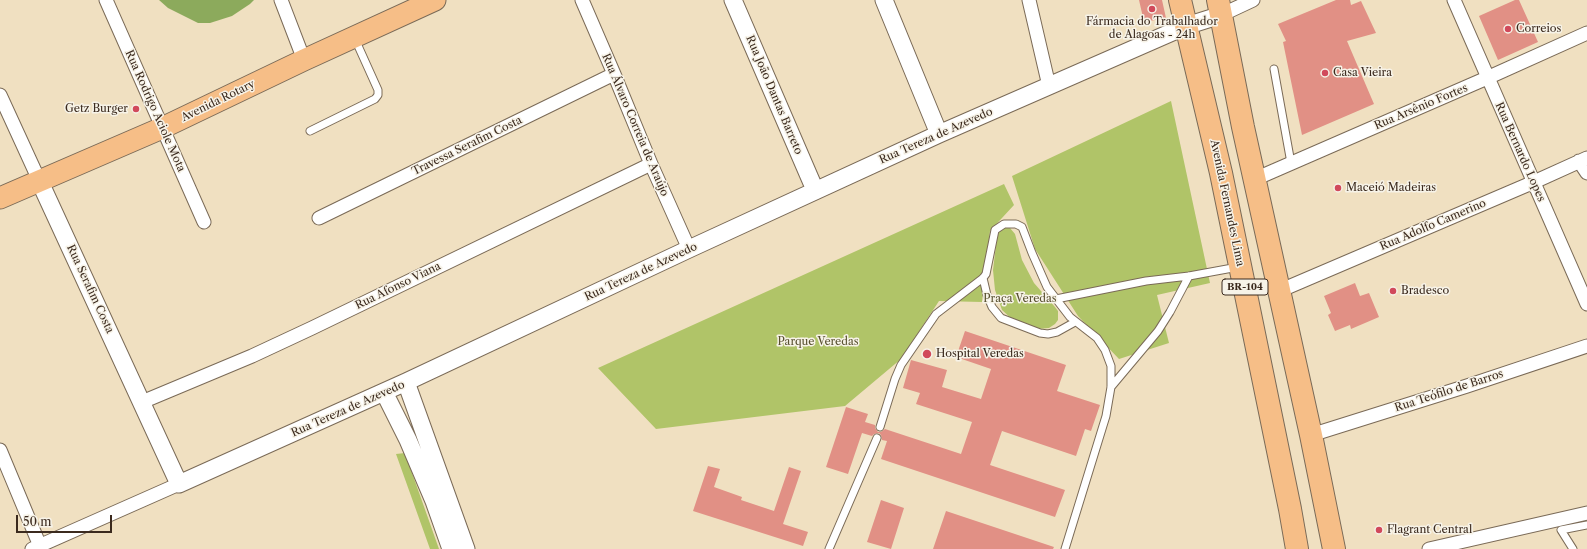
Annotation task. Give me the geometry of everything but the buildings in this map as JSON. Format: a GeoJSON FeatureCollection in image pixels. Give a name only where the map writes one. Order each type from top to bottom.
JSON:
{"type":"FeatureCollection","features":[{"type":"Feature","properties":{"kind":"highway","name":"Avenida Fernandes Lima"},"geometry":{"type":"LineString","coordinates":[[1180,0],[1221,173],[1297,549]]}},
{"type":"Feature","properties":{"kind":"highway","name":"BR-104"},"geometry":{"type":"LineString","coordinates":[[1219,8],[1311,435],[1334,549]]}},
{"type":"Feature","properties":{"kind":"main road","name":"Avenida Rotary"},"geometry":{"type":"LineString","coordinates":[[0,198],[162,128],[430,1]]}},
{"type":"Feature","properties":{"kind":"street","name":"Rua Rodrigo Aciole Mota"},"geometry":{"type":"LineString","coordinates":[[106,0],[204,222]]}},
{"type":"Feature","properties":{"kind":"street"},"geometry":{"type":"LineString","coordinates":[[281,0],[304,60]]}},
{"type":"Feature","properties":{"kind":"street","name":"Rua Álvaro Correia de Araújo"},"geometry":{"type":"LineString","coordinates":[[582,0],[651,164],[689,249]]}},
{"type":"Feature","properties":{"kind":"street","name":"Rua João Dantas Barreto"},"geometry":{"type":"LineString","coordinates":[[733,0],[816,190]]}},
{"type":"Feature","properties":{"kind":"street"},"geometry":{"type":"LineString","coordinates":[[884,0],[939,134]]}},
{"type":"Feature","properties":{"kind":"street"},"geometry":{"type":"LineString","coordinates":[[1029,0],[1049,86]]}},
{"type":"Feature","properties":{"kind":"street","name":"Rua Tereza de Azevedo"},"geometry":{"type":"LineString","coordinates":[[36,547],[406,382],[816,190],[939,134],[1186,26],[1219,8],[1252,0]]}},
{"type":"Feature","properties":{"kind":"street","name":"Rua Bernardo Lopes"},"geometry":{"type":"LineString","coordinates":[[1454,0],[1587,304]]}},
{"type":"Feature","properties":{"kind":"street","name":"Rua Arsênio Fortes"},"geometry":{"type":"LineString","coordinates":[[1255,179],[1587,33]]}},
{"type":"Feature","properties":{"kind":"street","name":"Travessa Serafim Costa"},"geometry":{"type":"LineString","coordinates":[[319,218],[614,74]]}},
{"type":"Feature","properties":{"kind":"street","name":"Rua Serafim Costa"},"geometry":{"type":"LineString","coordinates":[[0,95],[179,484]]}},
{"type":"Feature","properties":{"kind":"street"},"geometry":{"type":"LineString","coordinates":[[1583,160],[1587,173]]}},
{"type":"Feature","properties":{"kind":"street","name":"Rua Adolfo Camerino"},"geometry":{"type":"LineString","coordinates":[[1279,291],[1583,160]]}},
{"type":"Feature","properties":{"kind":"street","name":"Rua Afonso Viana"},"geometry":{"type":"LineString","coordinates":[[142,402],[252,356],[312,328],[651,164]]}},
{"type":"Feature","properties":{"kind":"street","name":"Rua Teófilo de Barros"},"geometry":{"type":"LineString","coordinates":[[1311,435],[1467,386],[1587,346]]}},
{"type":"Feature","properties":{"kind":"street"},"geometry":{"type":"LineString","coordinates":[[406,382],[466,549]]}},
{"type":"Feature","properties":{"kind":"street"},"geometry":{"type":"LineString","coordinates":[[384,392],[408,440],[434,501],[451,549]]}},
{"type":"Feature","properties":{"kind":"street"},"geometry":{"type":"LineString","coordinates":[[0,450],[36,547]]}},
{"type":"Feature","properties":{"kind":"street"},"geometry":{"type":"LineString","coordinates":[[1429,549],[1587,513]]}},
{"type":"Feature","properties":{"kind":"lane"},"geometry":{"type":"LineString","coordinates":[[310,131],[375,99],[378,95],[378,90],[354,37]]}},
{"type":"Feature","properties":{"kind":"lane"},"geometry":{"type":"LineString","coordinates":[[1274,69],[1291,163]]}},
{"type":"Feature","properties":{"kind":"lane"},"geometry":{"type":"LineString","coordinates":[[880,427],[901,365],[936,314],[983,278],[986,274],[995,230],[997,227],[1004,224],[1016,224],[1022,227],[1044,280],[1056,299],[1075,322],[1097,338],[1105,350],[1110,366],[1111,387],[1106,416],[1067,548]]}},
{"type":"Feature","properties":{"kind":"lane"},"geometry":{"type":"LineString","coordinates":[[1056,299],[1146,281],[1189,276],[1240,266]]}},
{"type":"Feature","properties":{"kind":"lane"},"geometry":{"type":"LineString","coordinates":[[1111,387],[1158,331],[1189,276]]}},
{"type":"Feature","properties":{"kind":"lane"},"geometry":{"type":"LineString","coordinates":[[983,278],[987,296],[992,307],[1001,318],[1040,333],[1048,334],[1057,332],[1075,322]]}},
{"type":"Feature","properties":{"kind":"lane"},"geometry":{"type":"LineString","coordinates":[[829,549],[877,438]]}},
{"type":"Feature","properties":{"kind":"lane"},"geometry":{"type":"LineString","coordinates":[[1573,549],[1561,530],[1587,525]]}},
{"type":"Feature","properties":{"kind":"green space"},"geometry":{"type":"Polygon","coordinates":[[[159,0],[254,0],[232,16],[210,23],[198,23],[168,8],[159,0]]]}},
{"type":"Feature","properties":{"kind":"green space"},"geometry":{"type":"Polygon","coordinates":[[[1171,101],[1210,283],[1157,295],[1169,343],[1119,359],[1078,316],[1035,249],[1012,176],[1171,101]]]}},
{"type":"Feature","properties":{"kind":"green space","name":"Parque Veredas"},"geometry":{"type":"Polygon","coordinates":[[[1004,184],[1014,205],[990,231],[982,302],[939,301],[901,359],[845,406],[656,429],[598,368],[1004,184]]]}},
{"type":"Feature","properties":{"kind":"green space","name":"Praça Veredas"},"geometry":{"type":"Polygon","coordinates":[[[1004,225],[1010,228],[1015,234],[1022,260],[1034,283],[1058,311],[1058,320],[1049,328],[1038,329],[1015,322],[1002,310],[995,290],[993,270],[997,237],[1004,225]]]}},
{"type":"Feature","properties":{"kind":"green space"},"geometry":{"type":"Polygon","coordinates":[[[405,453],[439,549],[430,549],[396,454],[405,453]]]}},
{"type":"Feature","properties":{"kind":"place","name":"Fármacia do Trabalhador de Alagoas - 24h"},"geometry":{"type":"Point","coordinates":[1152,9]}},
{"type":"Feature","properties":{"kind":"place","name":"Correios"},"geometry":{"type":"Point","coordinates":[1508,29]}},
{"type":"Feature","properties":{"kind":"place","name":"Casa Vieira"},"geometry":{"type":"Point","coordinates":[1325,73]}},
{"type":"Feature","properties":{"kind":"place","name":"Getz Burger"},"geometry":{"type":"Point","coordinates":[136,109]}},
{"type":"Feature","properties":{"kind":"place","name":"Maceió Madeiras"},"geometry":{"type":"Point","coordinates":[1338,188]}},
{"type":"Feature","properties":{"kind":"place","name":"Bradesco"},"geometry":{"type":"Point","coordinates":[1393,291]}},
{"type":"Feature","properties":{"kind":"place","name":"Hospital Veredas"},"geometry":{"type":"Point","coordinates":[927,354]}},
{"type":"Feature","properties":{"kind":"place","name":"Flagrant Central"},"geometry":{"type":"Point","coordinates":[1379,530]}}]}
